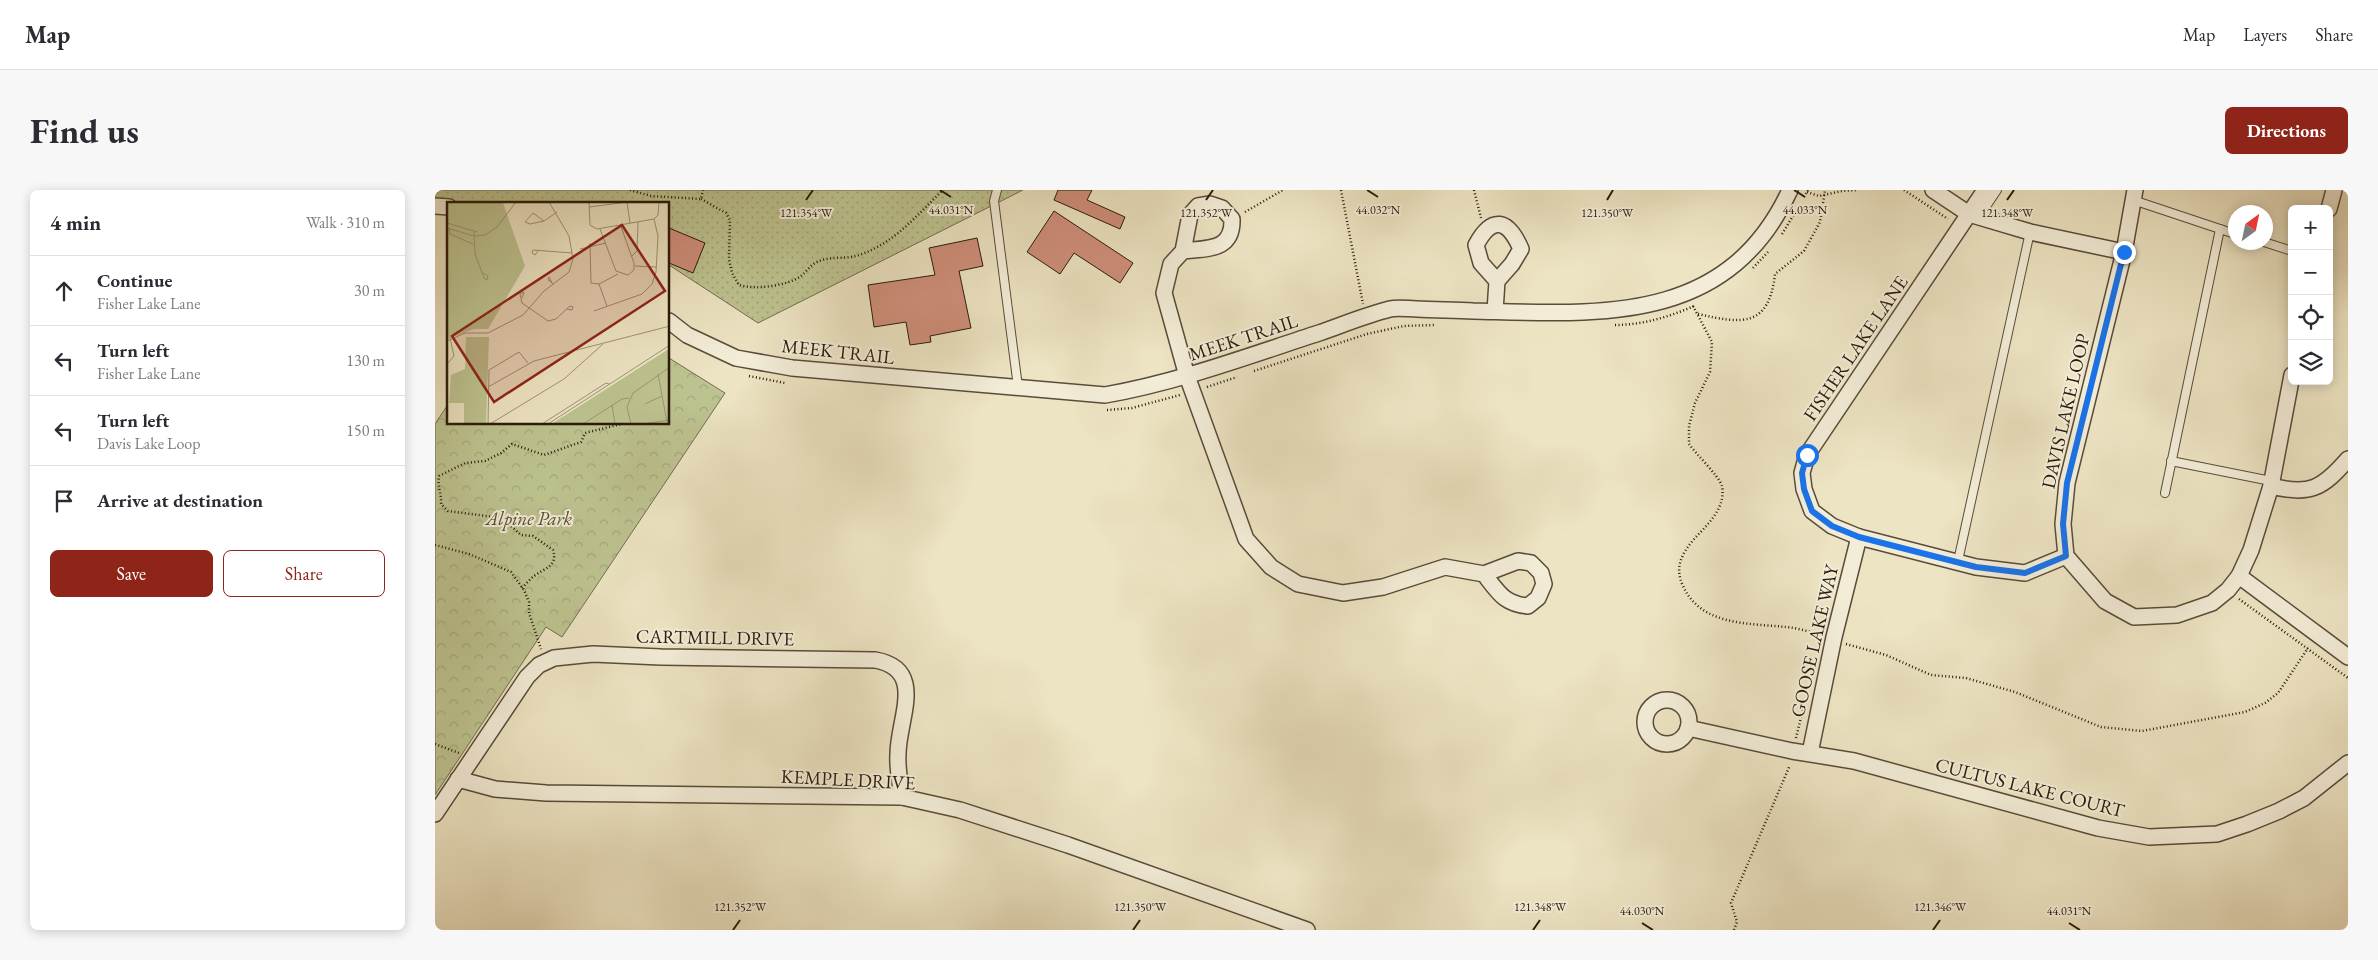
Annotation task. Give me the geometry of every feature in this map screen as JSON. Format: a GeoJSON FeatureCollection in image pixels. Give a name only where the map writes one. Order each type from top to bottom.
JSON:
{"type":"FeatureCollection","features":[{"type":"Feature","properties":{"kind":"street","name":"MEEK TRAIL"},"geometry":{"type":"LineString","coordinates":[[670,322],[687,335],[737,358],[792,368],[1105,395],[1148,388],[1392,309],[1611,312],[1648,306],[1688,293],[1727,271],[1757,243],[1781,208],[1790,190]]}},
{"type":"Feature","properties":{"kind":"street"},"geometry":{"type":"LineString","coordinates":[[1933,190],[1968,212],[2029,232],[2124,252]]}},
{"type":"Feature","properties":{"kind":"street","name":"FISHER LAKE LANE"},"geometry":{"type":"LineString","coordinates":[[1985,190],[1968,212],[1807,455],[1802,473],[1804,489],[1812,511],[1832,526],[1859,537],[1976,567],[2025,573],[2066,556]]}},
{"type":"Feature","properties":{"kind":"street"},"geometry":{"type":"LineString","coordinates":[[2330,205],[2334,190]]}},
{"type":"Feature","properties":{"kind":"street","name":"DAVIS LAKE LOOP"},"geometry":{"type":"LineString","coordinates":[[2066,556],[2063,524],[2067,483],[2124,252],[2134,195]]}},
{"type":"Feature","properties":{"kind":"street"},"geometry":{"type":"LineString","coordinates":[[1183,251],[1215,247],[1226,242],[1233,231],[1232,218],[1222,208],[1210,204],[1198,206],[1190,215],[1183,251],[1171,264],[1164,293],[1187,376],[1246,539],[1271,567],[1298,584],[1343,593],[1383,587],[1445,567],[1484,574]]}},
{"type":"Feature","properties":{"kind":"street"},"geometry":{"type":"LineString","coordinates":[[1495,311],[1497,281],[1513,264],[1521,248],[1514,232],[1505,225],[1496,225],[1484,230],[1476,245],[1481,263],[1497,281]]}},
{"type":"Feature","properties":{"kind":"street"},"geometry":{"type":"LineString","coordinates":[[2066,556],[2105,601],[2134,617],[2177,615],[2211,604],[2228,590],[2239,576],[2251,550],[2271,484],[2290,385]]}},
{"type":"Feature","properties":{"kind":"street"},"geometry":{"type":"LineString","coordinates":[[2271,484],[2293,491],[2306,491],[2317,488],[2334,475],[2348,459]]}},
{"type":"Feature","properties":{"kind":"street","name":"GOOSE LAKE WAY"},"geometry":{"type":"LineString","coordinates":[[1810,753],[1834,637],[1859,537]]}},
{"type":"Feature","properties":{"kind":"street"},"geometry":{"type":"LineString","coordinates":[[2239,576],[2348,657]]}},
{"type":"Feature","properties":{"kind":"street","name":"CARTMILL DRIVE"},"geometry":{"type":"LineString","coordinates":[[435,814],[527,677],[547,661],[554,658],[593,654],[661,658],[875,660],[887,662],[898,668],[905,677],[905,711],[897,755],[902,797]]}},
{"type":"Feature","properties":{"kind":"street","name":"CULTUS LAKE COURT"},"geometry":{"type":"LineString","coordinates":[[1688,728],[1792,752],[1810,753],[1853,761],[2099,828],[2149,837],[2217,834],[2247,824],[2279,812],[2304,798],[2348,763]]}},
{"type":"Feature","properties":{"kind":"street","name":"KEMPLE DRIVE"},"geometry":{"type":"LineString","coordinates":[[458,780],[495,789],[546,793],[902,797],[960,810],[1068,845],[1307,930]]}},
{"type":"Feature","properties":{"kind":"lane"},"geometry":{"type":"LineString","coordinates":[[997,190],[994,201],[1018,386]]}},
{"type":"Feature","properties":{"kind":"lane","name":"FISHER LAKE LANE"},"geometry":{"type":"LineString","coordinates":[[1968,212],[1997,190]]}},
{"type":"Feature","properties":{"kind":"lane"},"geometry":{"type":"LineString","coordinates":[[2134,195],[2228,231]]}},
{"type":"Feature","properties":{"kind":"lane"},"geometry":{"type":"LineString","coordinates":[[2165,493],[2220,228]]}},
{"type":"Feature","properties":{"kind":"lane"},"geometry":{"type":"LineString","coordinates":[[1958,562],[2029,232]]}},
{"type":"Feature","properties":{"kind":"lane"},"geometry":{"type":"LineString","coordinates":[[2273,245],[2289,250]]}},
{"type":"Feature","properties":{"kind":"lane"},"geometry":{"type":"LineString","coordinates":[[2171,462],[2271,484]]}},
{"type":"Feature","properties":{"kind":"path"},"geometry":{"type":"LineString","coordinates":[[630,190],[651,196],[701,199],[726,213],[730,220],[729,259],[732,273],[739,285],[750,289],[762,288],[800,277],[814,263],[829,258],[845,258],[860,254],[893,239],[943,190]]}},
{"type":"Feature","properties":{"kind":"path"},"geometry":{"type":"LineString","coordinates":[[701,199],[703,190]]}},
{"type":"Feature","properties":{"kind":"path"},"geometry":{"type":"LineString","coordinates":[[1232,218],[1283,190]]}},
{"type":"Feature","properties":{"kind":"path"},"geometry":{"type":"LineString","coordinates":[[1341,190],[1365,317]]}},
{"type":"Feature","properties":{"kind":"path"},"geometry":{"type":"LineString","coordinates":[[1475,190],[1484,230]]}},
{"type":"Feature","properties":{"kind":"path"},"geometry":{"type":"LineString","coordinates":[[1697,314],[1743,321],[1760,312],[1773,296],[1775,274],[1804,251],[1820,222],[1825,190]]}},
{"type":"Feature","properties":{"kind":"path"},"geometry":{"type":"LineString","coordinates":[[1807,192],[1819,196],[1857,190]]}},
{"type":"Feature","properties":{"kind":"path"},"geometry":{"type":"LineString","coordinates":[[1904,190],[1948,219]]}},
{"type":"Feature","properties":{"kind":"path"},"geometry":{"type":"LineString","coordinates":[[1943,227],[1948,219],[1968,212]]}},
{"type":"Feature","properties":{"kind":"path"},"geometry":{"type":"LineString","coordinates":[[1693,306],[1713,342],[1710,372],[1695,403],[1689,426],[1689,444],[1721,484],[1723,500],[1709,524],[1694,539],[1681,559],[1678,575],[1686,594],[1699,609],[1717,617],[1737,622],[1788,627],[1834,637],[1849,646],[1886,655],[1931,674],[1966,678],[2015,692],[2101,727],[2143,731],[2245,712],[2265,703],[2278,693],[2308,648]]}},
{"type":"Feature","properties":{"kind":"path"},"geometry":{"type":"LineString","coordinates":[[522,588],[533,577],[553,564],[555,557],[553,550],[533,536],[521,535],[511,526],[494,517],[448,511],[441,504],[442,494],[437,484],[439,476],[465,463],[485,461],[501,453],[512,444],[544,455],[581,442],[585,433],[617,425]]}},
{"type":"Feature","properties":{"kind":"path"},"geometry":{"type":"LineString","coordinates":[[435,545],[469,554],[511,572],[529,602],[529,613],[547,661]]}},
{"type":"Feature","properties":{"kind":"path"},"geometry":{"type":"LineString","coordinates":[[2228,590],[2348,678]]}},
{"type":"Feature","properties":{"kind":"path"},"geometry":{"type":"LineString","coordinates":[[1734,930],[1737,922],[1731,903],[1747,869],[1775,796],[1789,772],[1792,752],[1804,707]]}},
{"type":"Feature","properties":{"kind":"path"},"geometry":{"type":"LineString","coordinates":[[435,744],[471,760]]}},
{"type":"Feature","properties":{"kind":"green space"},"geometry":{"type":"Polygon","coordinates":[[[435,190],[1023,190],[758,323],[670,266],[670,202],[447,202],[447,205],[435,205],[435,190]]]}},
{"type":"Feature","properties":{"kind":"green space","name":"Alpine Park"},"geometry":{"type":"Polygon","coordinates":[[[670,359],[725,393],[562,637],[546,627],[435,795],[435,424],[447,406],[447,425],[670,425],[670,359]]]}},
{"type":"Feature","properties":{"kind":"building"},"geometry":{"type":"Polygon","coordinates":[[[1058,190],[1092,190],[1087,200],[1125,217],[1120,229],[1054,200],[1058,190]]]}},
{"type":"Feature","properties":{"kind":"building"},"geometry":{"type":"Polygon","coordinates":[[[1054,211],[1133,263],[1120,283],[1074,253],[1060,274],[1027,252],[1054,211]]]}},
{"type":"Feature","properties":{"kind":"building"},"geometry":{"type":"Polygon","coordinates":[[[670,228],[705,243],[693,273],[670,263],[670,228]]]}},
{"type":"Feature","properties":{"kind":"building"},"geometry":{"type":"Polygon","coordinates":[[[977,238],[983,266],[959,271],[971,328],[930,336],[931,342],[910,345],[906,322],[874,327],[868,285],[935,275],[929,248],[977,238]]]}},
{"type":"Feature","properties":{"kind":"route"},"geometry":{"type":"LineString","coordinates":[[1807,455],[1802,473],[1804,489],[1812,511],[1832,526],[1859,537],[1976,567],[2025,573],[2066,556],[2063,524],[2067,483],[2124,252]]}}]}
